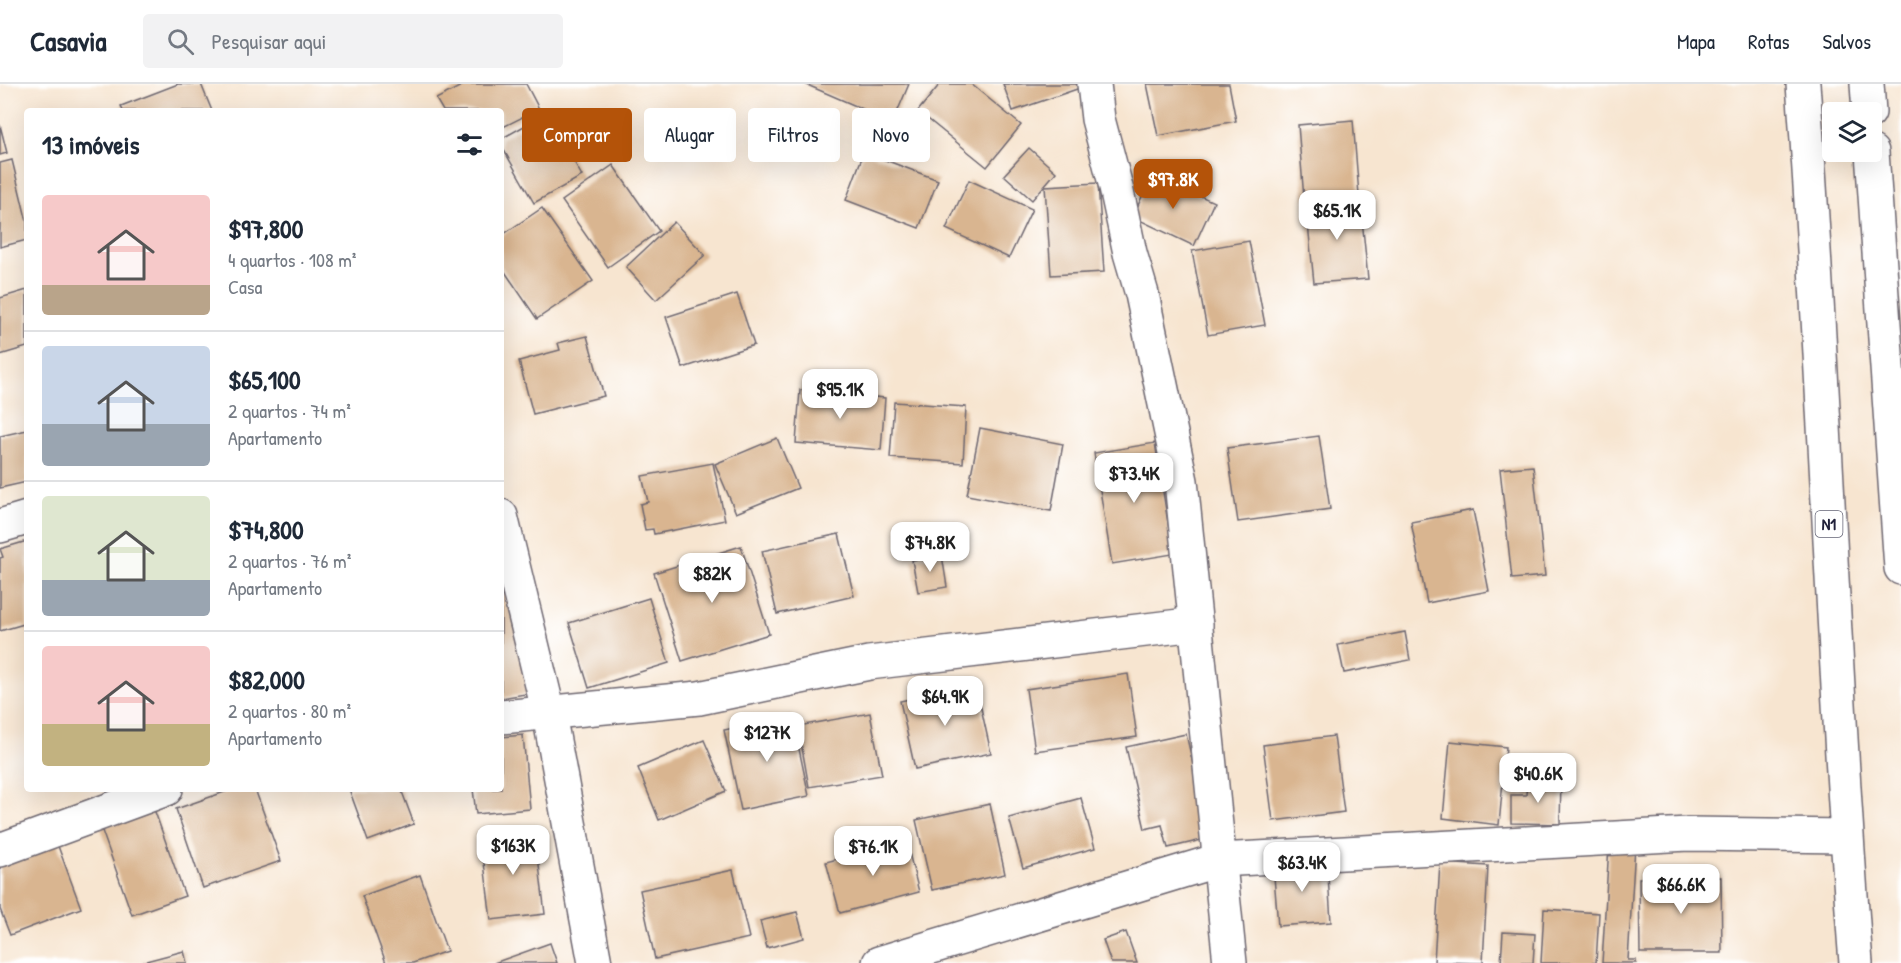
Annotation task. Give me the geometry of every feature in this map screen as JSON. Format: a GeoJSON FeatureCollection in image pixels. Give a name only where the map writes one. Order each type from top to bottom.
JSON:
{"type":"FeatureCollection","features":[{"type":"Feature","properties":{"kind":"street"},"geometry":{"type":"LineString","coordinates":[[1094,84],[1098,119],[1148,316],[1181,481],[1230,963]]}},
{"type":"Feature","properties":{"kind":"street","name":"N1"},"geometry":{"type":"LineString","coordinates":[[1803,84],[1814,233],[1846,836],[1856,963]]}},
{"type":"Feature","properties":{"kind":"street"},"geometry":{"type":"LineString","coordinates":[[1867,84],[1868,102]]}},
{"type":"Feature","properties":{"kind":"street"},"geometry":{"type":"LineString","coordinates":[[1873,162],[1901,568]]}},
{"type":"Feature","properties":{"kind":"street"},"geometry":{"type":"LineString","coordinates":[[0,526],[24,519]]}},
{"type":"Feature","properties":{"kind":"street"},"geometry":{"type":"LineString","coordinates":[[504,528],[549,714],[595,963]]}},
{"type":"Feature","properties":{"kind":"street"},"geometry":{"type":"LineString","coordinates":[[504,717],[699,698],[869,663],[1196,624]]}},
{"type":"Feature","properties":{"kind":"street"},"geometry":{"type":"LineString","coordinates":[[0,850],[158,792]]}},
{"type":"Feature","properties":{"kind":"street"},"geometry":{"type":"LineString","coordinates":[[879,963],[1219,860],[1688,834],[1846,836]]}},
{"type":"Feature","properties":{"kind":"building"},"geometry":{"type":"Polygon","coordinates":[[[178,84],[201,84],[211,108],[122,108],[121,106],[178,84]]]}},
{"type":"Feature","properties":{"kind":"building"},"geometry":{"type":"Polygon","coordinates":[[[465,84],[526,84],[538,108],[522,108],[522,118],[504,126],[504,108],[441,108],[436,99],[465,84]]]}},
{"type":"Feature","properties":{"kind":"building"},"geometry":{"type":"Polygon","coordinates":[[[805,84],[909,84],[899,108],[861,108],[805,84]]]}},
{"type":"Feature","properties":{"kind":"building"},"geometry":{"type":"Polygon","coordinates":[[[940,84],[971,84],[1021,125],[987,167],[930,121],[930,108],[920,108],[940,84]]]}},
{"type":"Feature","properties":{"kind":"building"},"geometry":{"type":"Polygon","coordinates":[[[1003,84],[1078,84],[1080,88],[1013,111],[1003,84]]]}},
{"type":"Feature","properties":{"kind":"building"},"geometry":{"type":"Polygon","coordinates":[[[1147,84],[1229,84],[1236,121],[1158,136],[1147,84]]]}},
{"type":"Feature","properties":{"kind":"building"},"geometry":{"type":"Polygon","coordinates":[[[1353,120],[1359,195],[1304,199],[1298,125],[1353,120]]]}},
{"type":"Feature","properties":{"kind":"building"},"geometry":{"type":"Polygon","coordinates":[[[0,125],[7,153],[0,155],[0,125]]]}},
{"type":"Feature","properties":{"kind":"building"},"geometry":{"type":"Polygon","coordinates":[[[522,127],[522,162],[574,162],[582,176],[534,203],[504,150],[504,137],[522,127]]]}},
{"type":"Feature","properties":{"kind":"building"},"geometry":{"type":"Polygon","coordinates":[[[1029,148],[1056,172],[1032,200],[1004,175],[1029,148]]]}},
{"type":"Feature","properties":{"kind":"building"},"geometry":{"type":"Polygon","coordinates":[[[12,160],[24,210],[24,241],[0,247],[0,163],[12,160]]]}},
{"type":"Feature","properties":{"kind":"building"},"geometry":{"type":"Polygon","coordinates":[[[860,162],[890,162],[938,180],[919,228],[846,200],[860,162]]]}},
{"type":"Feature","properties":{"kind":"building"},"geometry":{"type":"Polygon","coordinates":[[[613,165],[659,231],[608,267],[562,201],[613,165]]]}},
{"type":"Feature","properties":{"kind":"building"},"geometry":{"type":"Polygon","coordinates":[[[1152,174],[1214,202],[1194,246],[1133,217],[1152,174]]]}},
{"type":"Feature","properties":{"kind":"building"},"geometry":{"type":"Polygon","coordinates":[[[969,180],[1032,209],[1009,258],[946,229],[969,180]]]}},
{"type":"Feature","properties":{"kind":"building"},"geometry":{"type":"Polygon","coordinates":[[[1098,183],[1104,272],[1051,275],[1045,186],[1098,183]]]}},
{"type":"Feature","properties":{"kind":"building"},"geometry":{"type":"Polygon","coordinates":[[[1360,199],[1368,279],[1314,283],[1306,204],[1360,199]]]}},
{"type":"Feature","properties":{"kind":"building"},"geometry":{"type":"Polygon","coordinates":[[[542,208],[593,281],[537,319],[504,270],[504,234],[542,208]]]}},
{"type":"Feature","properties":{"kind":"building"},"geometry":{"type":"Polygon","coordinates":[[[674,222],[705,255],[656,300],[626,267],[674,222]]]}},
{"type":"Feature","properties":{"kind":"building"},"geometry":{"type":"Polygon","coordinates":[[[1249,241],[1265,325],[1208,335],[1192,251],[1249,241]]]}},
{"type":"Feature","properties":{"kind":"building"},"geometry":{"type":"Polygon","coordinates":[[[24,291],[24,348],[0,355],[0,298],[24,291]]]}},
{"type":"Feature","properties":{"kind":"building"},"geometry":{"type":"Polygon","coordinates":[[[737,294],[754,345],[683,368],[666,317],[737,294]]]}},
{"type":"Feature","properties":{"kind":"building"},"geometry":{"type":"Polygon","coordinates":[[[587,336],[604,396],[533,414],[519,361],[560,350],[558,343],[587,336]]]}},
{"type":"Feature","properties":{"kind":"building"},"geometry":{"type":"Polygon","coordinates":[[[800,390],[885,398],[881,450],[796,443],[800,390]]]}},
{"type":"Feature","properties":{"kind":"building"},"geometry":{"type":"Polygon","coordinates":[[[894,402],[966,407],[963,463],[890,458],[894,402]]]}},
{"type":"Feature","properties":{"kind":"building"},"geometry":{"type":"Polygon","coordinates":[[[980,428],[1063,444],[1051,511],[967,495],[980,428]]]}},
{"type":"Feature","properties":{"kind":"building"},"geometry":{"type":"Polygon","coordinates":[[[24,431],[24,483],[0,488],[0,436],[24,431]]]}},
{"type":"Feature","properties":{"kind":"building"},"geometry":{"type":"Polygon","coordinates":[[[1319,436],[1330,509],[1238,522],[1227,448],[1319,436]]]}},
{"type":"Feature","properties":{"kind":"building"},"geometry":{"type":"Polygon","coordinates":[[[777,438],[798,488],[736,513],[715,464],[777,438]]]}},
{"type":"Feature","properties":{"kind":"building"},"geometry":{"type":"Polygon","coordinates":[[[1155,443],[1173,554],[1112,564],[1094,453],[1155,443]]]}},
{"type":"Feature","properties":{"kind":"building"},"geometry":{"type":"Polygon","coordinates":[[[713,463],[725,520],[654,534],[653,529],[645,530],[640,504],[648,502],[642,476],[713,463]]]}},
{"type":"Feature","properties":{"kind":"building"},"geometry":{"type":"Polygon","coordinates":[[[1533,466],[1545,576],[1512,579],[1500,469],[1533,466]]]}},
{"type":"Feature","properties":{"kind":"building"},"geometry":{"type":"Polygon","coordinates":[[[1473,510],[1489,591],[1427,603],[1411,522],[1473,510]]]}},
{"type":"Feature","properties":{"kind":"building"},"geometry":{"type":"Polygon","coordinates":[[[839,534],[854,596],[777,614],[762,551],[839,534]]]}},
{"type":"Feature","properties":{"kind":"building"},"geometry":{"type":"Polygon","coordinates":[[[24,542],[24,624],[0,631],[0,558],[3,557],[0,549],[24,542]]]}},
{"type":"Feature","properties":{"kind":"building"},"geometry":{"type":"Polygon","coordinates":[[[741,546],[769,634],[682,661],[654,573],[741,546]]]}},
{"type":"Feature","properties":{"kind":"building"},"geometry":{"type":"Polygon","coordinates":[[[942,555],[947,587],[918,592],[912,560],[942,555]]]}},
{"type":"Feature","properties":{"kind":"building"},"geometry":{"type":"Polygon","coordinates":[[[515,593],[532,693],[504,698],[504,595],[515,593]]]}},
{"type":"Feature","properties":{"kind":"building"},"geometry":{"type":"Polygon","coordinates":[[[649,598],[669,663],[589,688],[569,623],[649,598]]]}},
{"type":"Feature","properties":{"kind":"building"},"geometry":{"type":"Polygon","coordinates":[[[1405,632],[1410,660],[1344,673],[1338,645],[1405,632]]]}},
{"type":"Feature","properties":{"kind":"building"},"geometry":{"type":"Polygon","coordinates":[[[1128,674],[1137,737],[1035,751],[1026,689],[1128,674]]]}},
{"type":"Feature","properties":{"kind":"building"},"geometry":{"type":"Polygon","coordinates":[[[976,685],[991,753],[915,769],[900,701],[976,685]]]}},
{"type":"Feature","properties":{"kind":"building"},"geometry":{"type":"Polygon","coordinates":[[[870,713],[882,775],[809,787],[798,726],[870,713]]]}},
{"type":"Feature","properties":{"kind":"building"},"geometry":{"type":"Polygon","coordinates":[[[792,716],[809,796],[741,810],[724,730],[792,716]]]}},
{"type":"Feature","properties":{"kind":"building"},"geometry":{"type":"Polygon","coordinates":[[[1186,734],[1210,838],[1168,848],[1162,825],[1145,829],[1126,747],[1186,734]]]}},
{"type":"Feature","properties":{"kind":"building"},"geometry":{"type":"Polygon","coordinates":[[[523,735],[530,809],[476,814],[473,792],[504,792],[504,737],[523,735]]]}},
{"type":"Feature","properties":{"kind":"building"},"geometry":{"type":"Polygon","coordinates":[[[1334,736],[1344,812],[1273,821],[1263,745],[1334,736]]]}},
{"type":"Feature","properties":{"kind":"building"},"geometry":{"type":"Polygon","coordinates":[[[704,740],[726,791],[659,820],[638,768],[704,740]]]}},
{"type":"Feature","properties":{"kind":"building"},"geometry":{"type":"Polygon","coordinates":[[[1450,741],[1506,747],[1499,825],[1443,818],[1450,741]]]}},
{"type":"Feature","properties":{"kind":"building"},"geometry":{"type":"Polygon","coordinates":[[[1527,780],[1561,781],[1560,824],[1511,823],[1511,795],[1526,795],[1527,780]]]}},
{"type":"Feature","properties":{"kind":"building"},"geometry":{"type":"Polygon","coordinates":[[[224,792],[256,792],[281,861],[203,888],[176,809],[224,792]]]}},
{"type":"Feature","properties":{"kind":"building"},"geometry":{"type":"Polygon","coordinates":[[[350,792],[402,792],[414,824],[368,841],[350,792]]]}},
{"type":"Feature","properties":{"kind":"building"},"geometry":{"type":"Polygon","coordinates":[[[1081,798],[1095,848],[1023,868],[1009,818],[1081,798]]]}},
{"type":"Feature","properties":{"kind":"building"},"geometry":{"type":"Polygon","coordinates":[[[990,804],[1005,874],[932,890],[916,820],[990,804]]]}},
{"type":"Feature","properties":{"kind":"building"},"geometry":{"type":"Polygon","coordinates":[[[154,809],[185,896],[132,915],[101,828],[154,809]]]}},
{"type":"Feature","properties":{"kind":"building"},"geometry":{"type":"Polygon","coordinates":[[[535,832],[545,914],[491,920],[481,838],[535,832]]]}},
{"type":"Feature","properties":{"kind":"building"},"geometry":{"type":"Polygon","coordinates":[[[55,838],[81,908],[10,935],[0,909],[0,859],[55,838]]]}},
{"type":"Feature","properties":{"kind":"building"},"geometry":{"type":"Polygon","coordinates":[[[906,841],[919,892],[840,913],[826,862],[906,841]]]}},
{"type":"Feature","properties":{"kind":"building"},"geometry":{"type":"Polygon","coordinates":[[[1609,845],[1635,846],[1628,960],[1636,960],[1636,963],[1602,963],[1609,845]]]}},
{"type":"Feature","properties":{"kind":"building"},"geometry":{"type":"Polygon","coordinates":[[[1327,860],[1331,922],[1278,926],[1273,864],[1327,860]]]}},
{"type":"Feature","properties":{"kind":"building"},"geometry":{"type":"Polygon","coordinates":[[[1440,863],[1488,866],[1483,963],[1434,962],[1440,863]]]}},
{"type":"Feature","properties":{"kind":"building"},"geometry":{"type":"Polygon","coordinates":[[[733,870],[749,938],[655,959],[640,890],[733,870]]]}},
{"type":"Feature","properties":{"kind":"building"},"geometry":{"type":"Polygon","coordinates":[[[420,875],[447,951],[413,963],[386,963],[362,896],[420,875]]]}},
{"type":"Feature","properties":{"kind":"building"},"geometry":{"type":"Polygon","coordinates":[[[1721,877],[1722,953],[1640,953],[1639,878],[1721,877]]]}},
{"type":"Feature","properties":{"kind":"building"},"geometry":{"type":"Polygon","coordinates":[[[1544,909],[1599,913],[1596,963],[1541,963],[1544,909]]]}},
{"type":"Feature","properties":{"kind":"building"},"geometry":{"type":"Polygon","coordinates":[[[797,912],[804,938],[767,948],[760,921],[797,912]]]}},
{"type":"Feature","properties":{"kind":"building"},"geometry":{"type":"Polygon","coordinates":[[[1126,932],[1137,963],[1111,963],[1103,940],[1126,932]]]}},
{"type":"Feature","properties":{"kind":"building"},"geometry":{"type":"Polygon","coordinates":[[[1503,932],[1535,934],[1533,963],[1501,963],[1503,932]]]}},
{"type":"Feature","properties":{"kind":"building"},"geometry":{"type":"Polygon","coordinates":[[[550,943],[557,963],[494,963],[550,943]]]}},
{"type":"Feature","properties":{"kind":"building"},"geometry":{"type":"Polygon","coordinates":[[[184,951],[187,963],[142,963],[142,962],[184,951]]]}}]}
